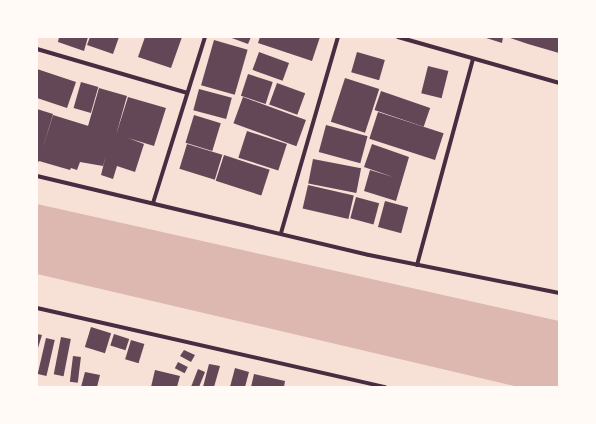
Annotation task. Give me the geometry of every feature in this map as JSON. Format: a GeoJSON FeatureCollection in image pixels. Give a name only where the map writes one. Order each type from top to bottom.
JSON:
{"type":"FeatureCollection","features":[{"type":"Feature","properties":{"kind":"street"},"geometry":{"type":"LineString","coordinates":[[153,203],[205,37]]}},
{"type":"Feature","properties":{"kind":"street"},"geometry":{"type":"LineString","coordinates":[[281,233],[338,37]]}},
{"type":"Feature","properties":{"kind":"street"},"geometry":{"type":"LineString","coordinates":[[398,37],[559,83]]}},
{"type":"Feature","properties":{"kind":"street"},"geometry":{"type":"LineString","coordinates":[[37,49],[187,93]]}},
{"type":"Feature","properties":{"kind":"street"},"geometry":{"type":"LineString","coordinates":[[417,265],[473,58]]}},
{"type":"Feature","properties":{"kind":"street"},"geometry":{"type":"LineString","coordinates":[[37,176],[417,265],[559,294]]}},
{"type":"Feature","properties":{"kind":"street"},"geometry":{"type":"LineString","coordinates":[[37,308],[385,387]]}},
{"type":"Feature","properties":{"kind":"shaded area"},"geometry":{"type":"Polygon","coordinates":[[[37,204],[559,321],[559,387],[519,387],[37,274],[37,204]]]}},
{"type":"Feature","properties":{"kind":"building"},"geometry":{"type":"Polygon","coordinates":[[[59,37],[88,37],[84,51],[58,42],[59,37]]]}},
{"type":"Feature","properties":{"kind":"building"},"geometry":{"type":"Polygon","coordinates":[[[90,37],[119,37],[113,54],[87,45],[90,37]]]}},
{"type":"Feature","properties":{"kind":"building"},"geometry":{"type":"Polygon","coordinates":[[[145,37],[182,37],[171,68],[138,57],[145,37]]]}},
{"type":"Feature","properties":{"kind":"building"},"geometry":{"type":"Polygon","coordinates":[[[229,37],[251,37],[248,44],[229,37]]]}},
{"type":"Feature","properties":{"kind":"building"},"geometry":{"type":"Polygon","coordinates":[[[260,37],[320,37],[312,61],[258,43],[260,37]]]}},
{"type":"Feature","properties":{"kind":"building"},"geometry":{"type":"Polygon","coordinates":[[[483,37],[503,37],[502,43],[483,37]]]}},
{"type":"Feature","properties":{"kind":"building"},"geometry":{"type":"Polygon","coordinates":[[[507,37],[559,37],[559,53],[528,44],[507,37]]]}},
{"type":"Feature","properties":{"kind":"building"},"geometry":{"type":"Polygon","coordinates":[[[214,40],[248,50],[235,95],[201,85],[214,40]]]}},
{"type":"Feature","properties":{"kind":"building"},"geometry":{"type":"Polygon","coordinates":[[[259,52],[289,63],[283,81],[253,70],[259,52]]]}},
{"type":"Feature","properties":{"kind":"building"},"geometry":{"type":"Polygon","coordinates":[[[357,52],[385,60],[379,80],[351,72],[357,52]]]}},
{"type":"Feature","properties":{"kind":"building"},"geometry":{"type":"Polygon","coordinates":[[[428,66],[448,71],[442,98],[421,93],[428,66]]]}},
{"type":"Feature","properties":{"kind":"building"},"geometry":{"type":"Polygon","coordinates":[[[37,69],[76,82],[67,108],[37,98],[37,69]]]}},
{"type":"Feature","properties":{"kind":"building"},"geometry":{"type":"Polygon","coordinates":[[[248,74],[273,82],[266,104],[241,96],[248,74]]]}},
{"type":"Feature","properties":{"kind":"building"},"geometry":{"type":"Polygon","coordinates":[[[345,78],[379,89],[365,133],[331,122],[345,78]]]}},
{"type":"Feature","properties":{"kind":"building"},"geometry":{"type":"Polygon","coordinates":[[[81,82],[98,87],[91,113],[74,108],[81,82]]]}},
{"type":"Feature","properties":{"kind":"building"},"geometry":{"type":"Polygon","coordinates":[[[277,83],[305,93],[297,115],[269,105],[277,83]]]}},
{"type":"Feature","properties":{"kind":"building"},"geometry":{"type":"Polygon","coordinates":[[[99,88],[127,96],[116,135],[128,97],[166,108],[154,146],[128,138],[144,144],[135,172],[117,166],[113,179],[101,175],[106,155],[103,166],[80,162],[77,170],[71,168],[70,170],[39,161],[37,164],[37,109],[53,114],[42,151],[53,115],[88,126],[99,88]]]}},
{"type":"Feature","properties":{"kind":"building"},"geometry":{"type":"Polygon","coordinates":[[[199,89],[232,98],[226,119],[193,110],[199,89]]]}},
{"type":"Feature","properties":{"kind":"building"},"geometry":{"type":"Polygon","coordinates":[[[381,91],[430,108],[424,127],[374,110],[381,91]]]}},
{"type":"Feature","properties":{"kind":"building"},"geometry":{"type":"Polygon","coordinates":[[[243,97],[306,120],[296,146],[233,123],[243,97]]]}},
{"type":"Feature","properties":{"kind":"building"},"geometry":{"type":"Polygon","coordinates":[[[378,112],[444,133],[435,160],[369,139],[378,112]]]}},
{"type":"Feature","properties":{"kind":"building"},"geometry":{"type":"Polygon","coordinates":[[[194,115],[221,123],[212,151],[186,143],[194,115]]]}},
{"type":"Feature","properties":{"kind":"building"},"geometry":{"type":"Polygon","coordinates":[[[326,125],[368,136],[360,163],[319,152],[326,125]]]}},
{"type":"Feature","properties":{"kind":"building"},"geometry":{"type":"Polygon","coordinates":[[[247,131],[287,144],[278,171],[238,158],[247,131]]]}},
{"type":"Feature","properties":{"kind":"building"},"geometry":{"type":"Polygon","coordinates":[[[187,144],[222,155],[215,180],[179,169],[187,144]]]}},
{"type":"Feature","properties":{"kind":"building"},"geometry":{"type":"Polygon","coordinates":[[[372,144],[409,157],[396,201],[364,191],[370,170],[393,177],[364,167],[372,144]]]}},
{"type":"Feature","properties":{"kind":"building"},"geometry":{"type":"Polygon","coordinates":[[[224,155],[270,170],[261,196],[216,181],[224,155]]]}},
{"type":"Feature","properties":{"kind":"building"},"geometry":{"type":"Polygon","coordinates":[[[313,159],[361,168],[356,193],[308,184],[313,159]]]}},
{"type":"Feature","properties":{"kind":"building"},"geometry":{"type":"Polygon","coordinates":[[[308,185],[354,196],[348,219],[303,208],[308,185]]]}},
{"type":"Feature","properties":{"kind":"building"},"geometry":{"type":"Polygon","coordinates":[[[356,197],[379,203],[373,224],[350,218],[356,197]]]}},
{"type":"Feature","properties":{"kind":"building"},"geometry":{"type":"Polygon","coordinates":[[[385,201],[408,207],[401,233],[378,227],[385,201]]]}},
{"type":"Feature","properties":{"kind":"building"},"geometry":{"type":"Polygon","coordinates":[[[91,327],[111,333],[105,353],[85,347],[91,327]]]}},
{"type":"Feature","properties":{"kind":"building"},"geometry":{"type":"Polygon","coordinates":[[[37,334],[42,335],[37,351],[37,334]]]}},
{"type":"Feature","properties":{"kind":"building"},"geometry":{"type":"Polygon","coordinates":[[[114,334],[129,339],[126,350],[110,345],[114,334]]]}},
{"type":"Feature","properties":{"kind":"building"},"geometry":{"type":"Polygon","coordinates":[[[61,337],[71,339],[64,376],[54,374],[61,337]]]}},
{"type":"Feature","properties":{"kind":"building"},"geometry":{"type":"Polygon","coordinates":[[[46,338],[55,340],[46,376],[38,374],[46,338]]]}},
{"type":"Feature","properties":{"kind":"building"},"geometry":{"type":"Polygon","coordinates":[[[131,340],[144,344],[139,363],[125,359],[131,340]]]}},
{"type":"Feature","properties":{"kind":"building"},"geometry":{"type":"Polygon","coordinates":[[[184,350],[195,355],[191,362],[180,356],[184,350]]]}},
{"type":"Feature","properties":{"kind":"building"},"geometry":{"type":"Polygon","coordinates":[[[73,356],[81,357],[78,383],[70,382],[73,356]]]}},
{"type":"Feature","properties":{"kind":"building"},"geometry":{"type":"Polygon","coordinates":[[[178,362],[188,367],[185,373],[175,368],[178,362]]]}},
{"type":"Feature","properties":{"kind":"building"},"geometry":{"type":"Polygon","coordinates":[[[209,364],[220,366],[214,387],[203,387],[209,364]]]}},
{"type":"Feature","properties":{"kind":"building"},"geometry":{"type":"Polygon","coordinates":[[[235,368],[249,372],[245,387],[230,387],[235,368]]]}},
{"type":"Feature","properties":{"kind":"building"},"geometry":{"type":"Polygon","coordinates":[[[198,369],[205,372],[199,387],[191,387],[198,369]]]}},
{"type":"Feature","properties":{"kind":"building"},"geometry":{"type":"Polygon","coordinates":[[[155,370],[180,376],[177,387],[151,387],[155,370]]]}},
{"type":"Feature","properties":{"kind":"building"},"geometry":{"type":"Polygon","coordinates":[[[85,372],[100,375],[97,387],[81,387],[85,372]]]}},
{"type":"Feature","properties":{"kind":"building"},"geometry":{"type":"Polygon","coordinates":[[[254,374],[285,381],[284,387],[251,387],[254,374]]]}}]}
